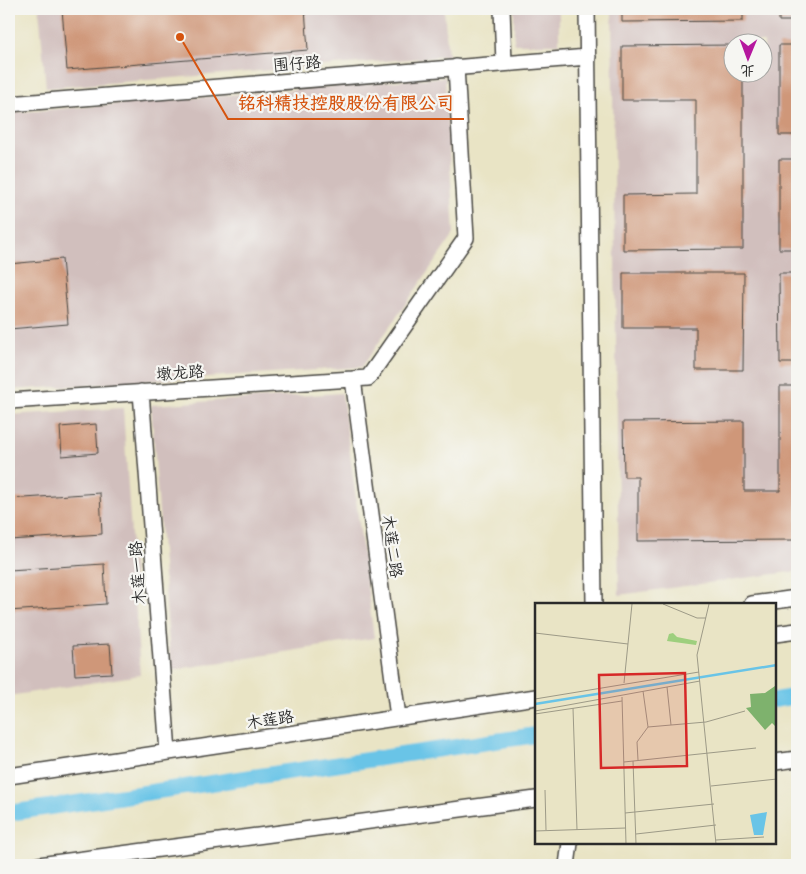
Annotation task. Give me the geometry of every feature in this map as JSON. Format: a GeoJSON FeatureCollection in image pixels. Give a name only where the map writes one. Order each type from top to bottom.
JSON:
{"type":"FeatureCollection","features":[{"type":"Feature","properties":{"kind":"street"},"geometry":{"type":"LineString","coordinates":[[502,9],[504,64]]}},
{"type":"Feature","properties":{"kind":"street"},"geometry":{"type":"LineString","coordinates":[[587,9],[594,603]]}},
{"type":"Feature","properties":{"kind":"street","name":"围仔路"},"geometry":{"type":"LineString","coordinates":[[9,104],[588,57]]}},
{"type":"Feature","properties":{"kind":"street"},"geometry":{"type":"LineString","coordinates":[[354,379],[368,378],[466,238],[456,67]]}},
{"type":"Feature","properties":{"kind":"street","name":"墩龙路"},"geometry":{"type":"LineString","coordinates":[[9,401],[354,379]]}},
{"type":"Feature","properties":{"kind":"street","name":"木莲二路"},"geometry":{"type":"LineString","coordinates":[[354,379],[398,717]]}},
{"type":"Feature","properties":{"kind":"street","name":"木莲一路"},"geometry":{"type":"LineString","coordinates":[[141,392],[168,752]]}},
{"type":"Feature","properties":{"kind":"street"},"geometry":{"type":"LineString","coordinates":[[760,603],[797,598]]}},
{"type":"Feature","properties":{"kind":"street"},"geometry":{"type":"LineString","coordinates":[[776,634],[797,631]]}},
{"type":"Feature","properties":{"kind":"street","name":"木莲路"},"geometry":{"type":"LineString","coordinates":[[9,776],[535,696]]}},
{"type":"Feature","properties":{"kind":"street"},"geometry":{"type":"LineString","coordinates":[[776,762],[797,759]]}},
{"type":"Feature","properties":{"kind":"street"},"geometry":{"type":"LineString","coordinates":[[39,865],[535,799]]}},
{"type":"Feature","properties":{"kind":"street"},"geometry":{"type":"LineString","coordinates":[[567,865],[570,844]]}},
{"type":"Feature","properties":{"kind":"shaded area"},"geometry":{"type":"Polygon","coordinates":[[[39,9],[444,9],[448,56],[46,88],[39,9]]]}},
{"type":"Feature","properties":{"kind":"shaded area"},"geometry":{"type":"Polygon","coordinates":[[[514,9],[559,9],[559,44],[514,44],[514,9]]]}},
{"type":"Feature","properties":{"kind":"shaded area"},"geometry":{"type":"Polygon","coordinates":[[[612,9],[797,9],[797,571],[619,595],[612,9]]]}},
{"type":"Feature","properties":{"kind":"shaded area"},"geometry":{"type":"Polygon","coordinates":[[[445,77],[454,234],[362,367],[9,390],[9,113],[445,77]]]}},
{"type":"Feature","properties":{"kind":"shaded area"},"geometry":{"type":"Polygon","coordinates":[[[342,393],[374,638],[171,670],[151,405],[342,393]]]}},
{"type":"Feature","properties":{"kind":"shaded area"},"geometry":{"type":"Polygon","coordinates":[[[123,408],[140,675],[9,696],[9,415],[123,408]]]}},
{"type":"Feature","properties":{"kind":"building"},"geometry":{"type":"Polygon","coordinates":[[[62,9],[305,9],[308,50],[67,70],[62,9]]]}},
{"type":"Feature","properties":{"kind":"building"},"geometry":{"type":"Polygon","coordinates":[[[622,9],[743,9],[743,21],[622,22],[622,9]]]}},
{"type":"Feature","properties":{"kind":"building"},"geometry":{"type":"Polygon","coordinates":[[[779,9],[797,9],[797,21],[779,21],[779,9]]]}},
{"type":"Feature","properties":{"kind":"building"},"geometry":{"type":"Polygon","coordinates":[[[724,45],[724,82],[743,82],[743,249],[623,250],[623,195],[696,194],[696,100],[622,100],[622,46],[724,45]]]}},
{"type":"Feature","properties":{"kind":"building"},"geometry":{"type":"Polygon","coordinates":[[[779,45],[797,45],[797,135],[779,135],[779,45]]]}},
{"type":"Feature","properties":{"kind":"building"},"geometry":{"type":"Polygon","coordinates":[[[779,159],[797,159],[797,249],[779,249],[779,159]]]}},
{"type":"Feature","properties":{"kind":"building"},"geometry":{"type":"Polygon","coordinates":[[[62,259],[68,324],[9,329],[9,264],[62,259]]]}},
{"type":"Feature","properties":{"kind":"building"},"geometry":{"type":"Polygon","coordinates":[[[623,273],[744,273],[743,370],[696,370],[696,328],[623,328],[623,273]]]}},
{"type":"Feature","properties":{"kind":"building"},"geometry":{"type":"Polygon","coordinates":[[[779,273],[797,273],[797,363],[780,363],[779,273]]]}},
{"type":"Feature","properties":{"kind":"building"},"geometry":{"type":"Polygon","coordinates":[[[780,386],[797,386],[797,540],[638,541],[638,477],[624,477],[623,422],[744,421],[744,491],[780,491],[780,386]]]}},
{"type":"Feature","properties":{"kind":"building"},"geometry":{"type":"Polygon","coordinates":[[[96,424],[98,453],[62,456],[60,427],[96,424]]]}},
{"type":"Feature","properties":{"kind":"building"},"geometry":{"type":"Polygon","coordinates":[[[100,493],[102,534],[9,540],[9,499],[100,493]]]}},
{"type":"Feature","properties":{"kind":"building"},"geometry":{"type":"Polygon","coordinates":[[[104,564],[106,604],[9,611],[9,570],[104,564]]]}},
{"type":"Feature","properties":{"kind":"building"},"geometry":{"type":"Polygon","coordinates":[[[110,644],[112,673],[75,675],[73,646],[110,644]]]}},
{"type":"Feature","properties":{"kind":"waterway"},"geometry":{"type":"LineString","coordinates":[[776,700],[797,696]]}},
{"type":"Feature","properties":{"kind":"waterway"},"geometry":{"type":"LineString","coordinates":[[9,813],[535,735]]}},
{"type":"Feature","properties":{"kind":"place","name":"铭科精技控股股份有限公司"},"geometry":{"type":"Point","coordinates":[180,37]}}]}
